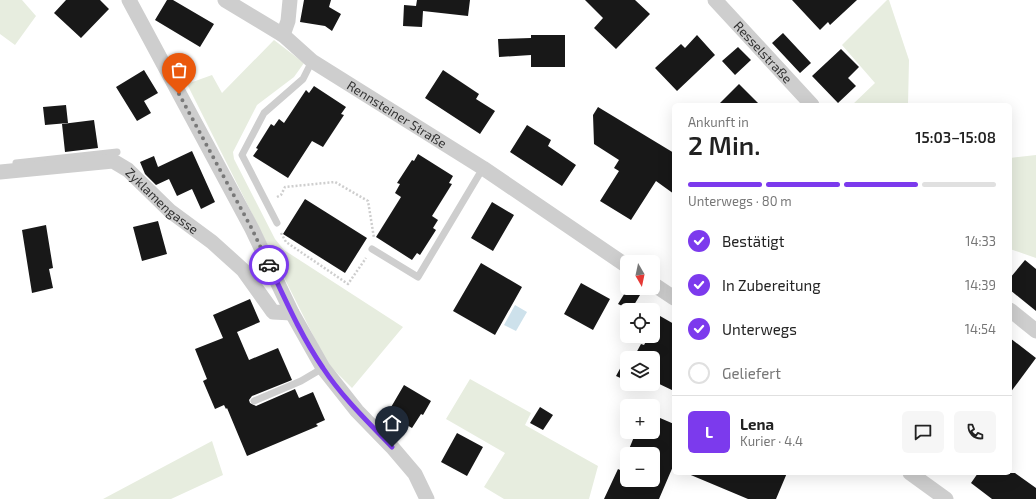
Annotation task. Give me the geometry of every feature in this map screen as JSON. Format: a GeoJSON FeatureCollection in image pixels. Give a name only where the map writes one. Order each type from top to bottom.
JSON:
{"type":"FeatureCollection","features":[{"type":"Feature","properties":{"kind":"street"},"geometry":{"type":"LineString","coordinates":[[129,0],[252,229],[292,313],[323,368],[357,411],[392,447],[415,474],[427,499]]}},
{"type":"Feature","properties":{"kind":"street","name":"Rennsteiner Straße"},"geometry":{"type":"LineString","coordinates":[[225,0],[283,35],[312,61],[483,168],[620,261]]}},
{"type":"Feature","properties":{"kind":"street"},"geometry":{"type":"LineString","coordinates":[[283,35],[288,21],[290,0]]}},
{"type":"Feature","properties":{"kind":"street","name":"Resselstraße"},"geometry":{"type":"LineString","coordinates":[[714,0],[810,103]]}},
{"type":"Feature","properties":{"kind":"street","name":"Zyklamengasse"},"geometry":{"type":"LineString","coordinates":[[1,172],[113,161],[128,170],[170,211],[212,242],[242,270],[273,312],[292,313]]}},
{"type":"Feature","properties":{"kind":"street"},"geometry":{"type":"LineString","coordinates":[[660,289],[672,297]]}},
{"type":"Feature","properties":{"kind":"street"},"geometry":{"type":"LineString","coordinates":[[1012,312],[1036,331]]}},
{"type":"Feature","properties":{"kind":"street"},"geometry":{"type":"LineString","coordinates":[[913,475],[946,499]]}},
{"type":"Feature","properties":{"kind":"lane"},"geometry":{"type":"LineString","coordinates":[[276,223],[242,155],[264,113],[303,79],[312,61]]}},
{"type":"Feature","properties":{"kind":"lane"},"geometry":{"type":"LineString","coordinates":[[1,172],[4,164],[117,152]]}},
{"type":"Feature","properties":{"kind":"lane"},"geometry":{"type":"LineString","coordinates":[[372,249],[418,277],[483,168]]}},
{"type":"Feature","properties":{"kind":"lane"},"geometry":{"type":"LineString","coordinates":[[254,401],[301,380],[323,368]]}},
{"type":"Feature","properties":{"kind":"path"},"geometry":{"type":"LineString","coordinates":[[265,201],[281,195],[285,187],[335,182],[368,201],[374,244],[348,284],[286,242],[276,223]]}},
{"type":"Feature","properties":{"kind":"shaded area"},"geometry":{"type":"Polygon","coordinates":[[[0,0],[22,0],[36,16],[15,45],[0,34],[0,0]]]}},
{"type":"Feature","properties":{"kind":"shaded area"},"geometry":{"type":"Polygon","coordinates":[[[887,0],[889,0],[909,60],[908,103],[854,103],[875,83],[842,45],[887,0]]]}},
{"type":"Feature","properties":{"kind":"shaded area"},"geometry":{"type":"Polygon","coordinates":[[[274,40],[304,63],[294,77],[257,105],[233,152],[234,159],[275,239],[284,250],[403,327],[352,388],[327,363],[187,84],[212,75],[222,93],[274,40]]]}},
{"type":"Feature","properties":{"kind":"shaded area"},"geometry":{"type":"Polygon","coordinates":[[[1036,155],[1036,258],[1012,250],[1012,158],[1036,155]]]}},
{"type":"Feature","properties":{"kind":"shaded area"},"geometry":{"type":"Polygon","coordinates":[[[470,379],[531,413],[525,425],[598,466],[589,499],[504,499],[484,487],[505,453],[446,419],[470,379]]]}},
{"type":"Feature","properties":{"kind":"shaded area"},"geometry":{"type":"Polygon","coordinates":[[[212,441],[223,475],[171,499],[103,499],[212,441]]]}},
{"type":"Feature","properties":{"kind":"water"},"geometry":{"type":"Polygon","coordinates":[[[515,305],[527,312],[516,331],[504,325],[515,305]]]}},
{"type":"Feature","properties":{"kind":"building"},"geometry":{"type":"Polygon","coordinates":[[[66,0],[100,0],[109,9],[81,38],[54,13],[66,0]]]}},
{"type":"Feature","properties":{"kind":"building"},"geometry":{"type":"Polygon","coordinates":[[[167,0],[173,0],[214,24],[200,47],[155,20],[167,0]]]}},
{"type":"Feature","properties":{"kind":"building"},"geometry":{"type":"Polygon","coordinates":[[[304,0],[331,0],[329,7],[341,14],[332,31],[325,26],[300,22],[304,0]]]}},
{"type":"Feature","properties":{"kind":"building"},"geometry":{"type":"Polygon","coordinates":[[[417,0],[470,0],[468,16],[423,11],[422,27],[403,26],[404,5],[416,6],[417,0]]]}},
{"type":"Feature","properties":{"kind":"building"},"geometry":{"type":"Polygon","coordinates":[[[585,0],[635,0],[650,14],[616,49],[594,28],[603,18],[585,0]]]}},
{"type":"Feature","properties":{"kind":"building"},"geometry":{"type":"Polygon","coordinates":[[[792,0],[857,0],[830,25],[828,22],[820,30],[792,0]]]}},
{"type":"Feature","properties":{"kind":"building"},"geometry":{"type":"Polygon","coordinates":[[[783,33],[811,63],[800,73],[772,43],[783,33]]]}},
{"type":"Feature","properties":{"kind":"building"},"geometry":{"type":"Polygon","coordinates":[[[531,35],[565,35],[565,67],[531,67],[531,55],[499,57],[498,39],[531,38],[531,35]]]}},
{"type":"Feature","properties":{"kind":"building"},"geometry":{"type":"Polygon","coordinates":[[[697,35],[715,55],[677,91],[655,68],[681,44],[685,48],[697,35]]]}},
{"type":"Feature","properties":{"kind":"building"},"geometry":{"type":"Polygon","coordinates":[[[738,47],[751,60],[735,75],[722,61],[738,47]]]}},
{"type":"Feature","properties":{"kind":"building"},"geometry":{"type":"Polygon","coordinates":[[[841,49],[859,67],[848,78],[856,86],[838,103],[812,76],[841,49]]]}},
{"type":"Feature","properties":{"kind":"building"},"geometry":{"type":"Polygon","coordinates":[[[144,70],[158,93],[144,101],[151,113],[137,121],[116,87],[144,70]]]}},
{"type":"Feature","properties":{"kind":"building"},"geometry":{"type":"Polygon","coordinates":[[[443,70],[479,94],[476,99],[495,111],[480,134],[425,98],[443,70]]]}},
{"type":"Feature","properties":{"kind":"building"},"geometry":{"type":"Polygon","coordinates":[[[739,84],[758,103],[720,103],[739,84]]]}},
{"type":"Feature","properties":{"kind":"building"},"geometry":{"type":"Polygon","coordinates":[[[314,86],[346,107],[341,114],[344,115],[323,147],[312,141],[288,178],[253,156],[258,149],[256,148],[271,124],[274,126],[279,119],[284,123],[306,90],[309,93],[314,86]]]}},
{"type":"Feature","properties":{"kind":"building"},"geometry":{"type":"Polygon","coordinates":[[[66,105],[68,123],[45,125],[43,107],[66,105]]]}},
{"type":"Feature","properties":{"kind":"building"},"geometry":{"type":"Polygon","coordinates":[[[598,107],[672,152],[672,193],[656,181],[631,220],[600,201],[619,171],[614,168],[619,160],[594,144],[593,115],[598,107]]]}},
{"type":"Feature","properties":{"kind":"building"},"geometry":{"type":"Polygon","coordinates":[[[94,120],[98,148],[65,152],[62,124],[94,120]]]}},
{"type":"Feature","properties":{"kind":"building"},"geometry":{"type":"Polygon","coordinates":[[[527,125],[551,140],[548,146],[576,165],[562,186],[510,152],[527,125]]]}},
{"type":"Feature","properties":{"kind":"building"},"geometry":{"type":"Polygon","coordinates":[[[192,151],[215,202],[201,209],[192,189],[177,196],[169,179],[156,185],[145,174],[140,162],[154,156],[158,167],[192,151]]]}},
{"type":"Feature","properties":{"kind":"building"},"geometry":{"type":"Polygon","coordinates":[[[418,154],[453,176],[449,183],[452,184],[432,216],[438,220],[433,228],[436,230],[420,255],[417,253],[412,260],[376,237],[401,197],[395,193],[400,184],[397,183],[412,160],[414,161],[418,154]]]}},
{"type":"Feature","properties":{"kind":"building"},"geometry":{"type":"Polygon","coordinates":[[[305,199],[367,238],[345,273],[283,234],[305,199]]]}},
{"type":"Feature","properties":{"kind":"building"},"geometry":{"type":"Polygon","coordinates":[[[492,202],[514,215],[493,251],[471,238],[492,202]]]}},
{"type":"Feature","properties":{"kind":"building"},"geometry":{"type":"Polygon","coordinates":[[[158,221],[167,254],[142,261],[133,227],[158,221]]]}},
{"type":"Feature","properties":{"kind":"building"},"geometry":{"type":"Polygon","coordinates":[[[46,225],[53,268],[49,269],[53,288],[32,293],[22,230],[46,225]]]}},
{"type":"Feature","properties":{"kind":"building"},"geometry":{"type":"Polygon","coordinates":[[[1025,260],[1036,269],[1036,311],[1012,292],[1012,276],[1025,260]]]}},
{"type":"Feature","properties":{"kind":"building"},"geometry":{"type":"Polygon","coordinates":[[[481,263],[522,287],[495,335],[453,311],[481,263]]]}},
{"type":"Feature","properties":{"kind":"building"},"geometry":{"type":"Polygon","coordinates":[[[581,283],[610,299],[593,330],[564,314],[581,283]]]}},
{"type":"Feature","properties":{"kind":"building"},"geometry":{"type":"Polygon","coordinates":[[[624,295],[640,295],[635,303],[618,304],[624,295]]]}},
{"type":"Feature","properties":{"kind":"building"},"geometry":{"type":"Polygon","coordinates":[[[250,299],[260,322],[237,332],[249,360],[278,348],[292,380],[252,396],[249,400],[250,403],[256,406],[295,389],[299,398],[313,392],[325,420],[316,424],[318,426],[247,456],[227,408],[226,409],[224,405],[215,409],[203,381],[207,379],[195,349],[223,338],[213,315],[250,299]]]}},
{"type":"Feature","properties":{"kind":"building"},"geometry":{"type":"Polygon","coordinates":[[[660,316],[672,323],[672,390],[660,384],[660,351],[637,351],[641,344],[644,345],[645,343],[660,343],[660,316]]]}},
{"type":"Feature","properties":{"kind":"building"},"geometry":{"type":"Polygon","coordinates":[[[1012,340],[1036,358],[1012,390],[1012,340]]]}},
{"type":"Feature","properties":{"kind":"building"},"geometry":{"type":"Polygon","coordinates":[[[620,369],[620,378],[616,376],[620,369]]]}},
{"type":"Feature","properties":{"kind":"building"},"geometry":{"type":"Polygon","coordinates":[[[404,385],[431,401],[423,415],[421,414],[412,428],[387,414],[404,385]]]}},
{"type":"Feature","properties":{"kind":"building"},"geometry":{"type":"Polygon","coordinates":[[[540,407],[553,415],[543,430],[530,423],[540,407]]]}},
{"type":"Feature","properties":{"kind":"building"},"geometry":{"type":"Polygon","coordinates":[[[660,418],[672,423],[672,469],[659,499],[604,499],[618,469],[620,470],[620,487],[660,487],[660,447],[630,447],[633,439],[660,439],[660,418]]]}},
{"type":"Feature","properties":{"kind":"building"},"geometry":{"type":"Polygon","coordinates":[[[457,433],[483,447],[467,476],[441,462],[457,433]]]}},
{"type":"Feature","properties":{"kind":"building"},"geometry":{"type":"Polygon","coordinates":[[[1012,473],[1015,473],[1036,488],[1036,499],[992,499],[971,483],[977,475],[1012,475],[1012,473]]]}},
{"type":"Feature","properties":{"kind":"building"},"geometry":{"type":"Polygon","coordinates":[[[691,475],[786,475],[776,499],[748,499],[691,475]]]}},
{"type":"Feature","properties":{"kind":"way so far"},"geometry":{"type":"LineString","coordinates":[[179,94],[252,229],[269,265]]}},
{"type":"Feature","properties":{"kind":"route"},"geometry":{"type":"LineString","coordinates":[[269,265],[292,313],[323,368],[357,411],[392,447]]}}]}
